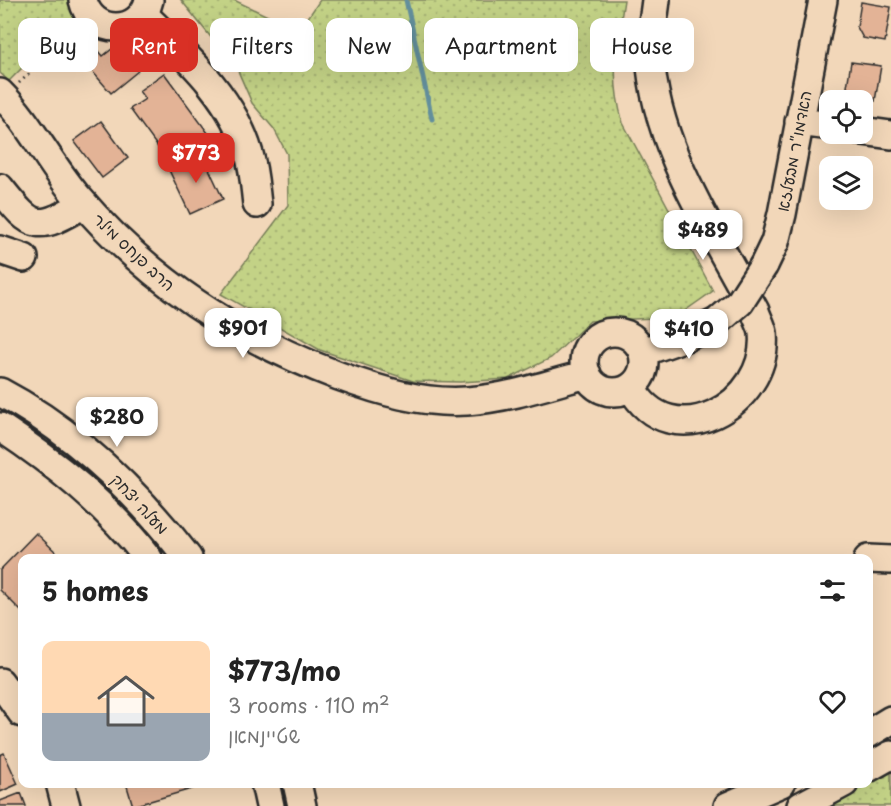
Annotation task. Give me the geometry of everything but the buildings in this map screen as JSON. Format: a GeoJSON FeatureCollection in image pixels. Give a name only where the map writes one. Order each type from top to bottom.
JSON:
{"type":"FeatureCollection","features":[{"type":"Feature","properties":{"kind":"street"},"geometry":{"type":"LineString","coordinates":[[631,387],[638,400],[656,414],[677,420],[715,416],[735,402],[755,376],[762,352],[763,331],[755,311],[677,162],[657,106],[650,53],[656,0]]}},
{"type":"Feature","properties":{"kind":"street","name":"האדמו\"ר מבעלזא"},"geometry":{"type":"LineString","coordinates":[[643,352],[686,337],[717,322],[740,302],[764,265],[780,223],[823,0]]}},
{"type":"Feature","properties":{"kind":"street"},"geometry":{"type":"LineString","coordinates":[[88,9],[102,25],[124,27],[135,22],[146,7],[217,90],[232,112],[249,154],[257,204]]}},
{"type":"Feature","properties":{"kind":"street","name":"הרב פנחס מילר"},"geometry":{"type":"LineString","coordinates":[[2,95],[84,204],[149,269],[187,300],[244,335],[303,362],[392,395],[466,401],[510,395],[587,374]]}},
{"type":"Feature","properties":{"kind":"street"},"geometry":{"type":"LineString","coordinates":[[799,122],[819,125]]}},
{"type":"Feature","properties":{"kind":"street"},"geometry":{"type":"LineString","coordinates":[[873,133],[891,135]]}},
{"type":"Feature","properties":{"kind":"street"},"geometry":{"type":"LineString","coordinates":[[0,188],[22,216],[37,222],[51,223],[84,204]]}},
{"type":"Feature","properties":{"kind":"street"},"geometry":{"type":"LineString","coordinates":[[620,332],[630,336],[643,352],[643,371],[631,387],[621,391],[606,390],[593,382],[587,374],[585,360],[587,350],[601,335],[620,332]]}},
{"type":"Feature","properties":{"kind":"street","name":"מעלה יצחק"},"geometry":{"type":"LineString","coordinates":[[0,392],[53,425],[115,476],[139,498],[185,554]]}},
{"type":"Feature","properties":{"kind":"street","name":"מעלה יצחק"},"geometry":{"type":"LineString","coordinates":[[0,427],[57,467],[94,498],[117,520],[145,554]]}},
{"type":"Feature","properties":{"kind":"street"},"geometry":{"type":"LineString","coordinates":[[873,559],[891,560]]}},
{"type":"Feature","properties":{"kind":"street"},"geometry":{"type":"LineString","coordinates":[[0,682],[18,707]]}},
{"type":"Feature","properties":{"kind":"street"},"geometry":{"type":"LineString","coordinates":[[873,731],[891,720]]}},
{"type":"Feature","properties":{"kind":"street"},"geometry":{"type":"LineString","coordinates":[[873,765],[891,755]]}},
{"type":"Feature","properties":{"kind":"street"},"geometry":{"type":"LineString","coordinates":[[61,788],[66,806]]}},
{"type":"Feature","properties":{"kind":"street"},"geometry":{"type":"LineString","coordinates":[[266,788],[270,806]]}},
{"type":"Feature","properties":{"kind":"street"},"geometry":{"type":"LineString","coordinates":[[728,806],[769,788]]}},
{"type":"Feature","properties":{"kind":"street"},"geometry":{"type":"LineString","coordinates":[[801,806],[835,788]]}},
{"type":"Feature","properties":{"kind":"path"},"geometry":{"type":"LineString","coordinates":[[2,95],[88,9]]}},
{"type":"Feature","properties":{"kind":"green space"},"geometry":{"type":"Polygon","coordinates":[[[0,0],[68,0],[72,18],[18,18],[18,72],[9,81],[0,73],[0,0]]]}},
{"type":"Feature","properties":{"kind":"green space"},"geometry":{"type":"Polygon","coordinates":[[[181,0],[234,0],[272,18],[210,18],[210,36],[198,18],[195,18],[181,0]]]}},
{"type":"Feature","properties":{"kind":"green space"},"geometry":{"type":"Polygon","coordinates":[[[320,0],[624,0],[621,18],[590,18],[590,72],[615,72],[616,91],[623,123],[713,291],[676,317],[590,321],[551,358],[508,379],[460,382],[413,381],[320,350],[221,294],[288,205],[287,154],[274,129],[252,103],[238,72],[314,72],[314,18],[308,18],[320,0]]]}},
{"type":"Feature","properties":{"kind":"green space"},"geometry":{"type":"Polygon","coordinates":[[[891,770],[891,806],[807,806],[855,788],[873,788],[873,780],[891,770]]]}},
{"type":"Feature","properties":{"kind":"waterway"},"geometry":{"type":"LineString","coordinates":[[406,0],[432,119]]}}]}
